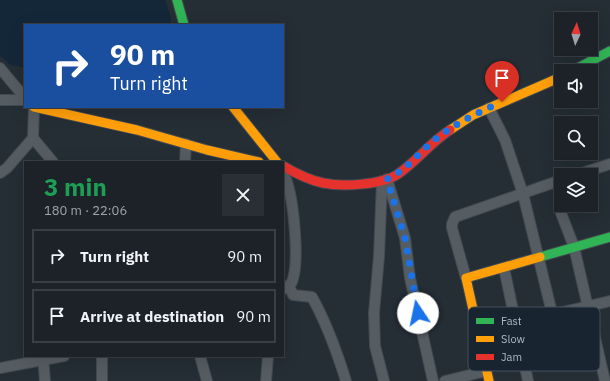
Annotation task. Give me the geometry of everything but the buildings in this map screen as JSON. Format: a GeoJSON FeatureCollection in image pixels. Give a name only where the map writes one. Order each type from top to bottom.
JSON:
{"type":"FeatureCollection","features":[{"type":"Feature","properties":{"kind":"street"},"geometry":{"type":"LineString","coordinates":[[177,0],[184,24]]}},
{"type":"Feature","properties":{"kind":"street"},"geometry":{"type":"LineString","coordinates":[[588,64],[609,55]]}},
{"type":"Feature","properties":{"kind":"street"},"geometry":{"type":"LineString","coordinates":[[0,68],[24,98]]}},
{"type":"Feature","properties":{"kind":"street"},"geometry":{"type":"LineString","coordinates":[[284,167],[297,174],[323,183],[353,184],[384,180],[398,174],[436,138],[473,115],[554,80]]}},
{"type":"Feature","properties":{"kind":"street"},"geometry":{"type":"LineString","coordinates":[[0,100],[24,99]]}},
{"type":"Feature","properties":{"kind":"street"},"geometry":{"type":"LineString","coordinates":[[0,173],[7,168],[33,138],[34,108]]}},
{"type":"Feature","properties":{"kind":"street"},"geometry":{"type":"LineString","coordinates":[[38,108],[136,130],[255,161]]}},
{"type":"Feature","properties":{"kind":"street"},"geometry":{"type":"LineString","coordinates":[[233,108],[274,161]]}},
{"type":"Feature","properties":{"kind":"street"},"geometry":{"type":"LineString","coordinates":[[488,108],[505,140],[523,194],[550,307]]}},
{"type":"Feature","properties":{"kind":"street"},"geometry":{"type":"LineString","coordinates":[[33,138],[52,161]]}},
{"type":"Feature","properties":{"kind":"street"},"geometry":{"type":"LineString","coordinates":[[185,161],[186,144]]}},
{"type":"Feature","properties":{"kind":"street"},"geometry":{"type":"LineString","coordinates":[[598,168],[610,164]]}},
{"type":"Feature","properties":{"kind":"street"},"geometry":{"type":"LineString","coordinates":[[284,175],[292,197],[287,206],[295,265],[293,279],[286,288],[294,295],[312,297],[323,317],[335,346],[346,381]]}},
{"type":"Feature","properties":{"kind":"street"},"geometry":{"type":"LineString","coordinates":[[384,180],[374,313],[375,346],[384,381]]}},
{"type":"Feature","properties":{"kind":"street"},"geometry":{"type":"LineString","coordinates":[[384,180],[405,238],[416,306],[434,381]]}},
{"type":"Feature","properties":{"kind":"street"},"geometry":{"type":"LineString","coordinates":[[472,307],[452,228],[453,221],[455,218],[554,183]]}},
{"type":"Feature","properties":{"kind":"street"},"geometry":{"type":"LineString","coordinates":[[561,213],[574,247],[588,305]]}},
{"type":"Feature","properties":{"kind":"street"},"geometry":{"type":"LineString","coordinates":[[466,278],[610,237]]}},
{"type":"Feature","properties":{"kind":"street"},"geometry":{"type":"LineString","coordinates":[[504,268],[512,307]]}},
{"type":"Feature","properties":{"kind":"street"},"geometry":{"type":"LineString","coordinates":[[580,307],[610,300]]}},
{"type":"Feature","properties":{"kind":"street"},"geometry":{"type":"LineString","coordinates":[[0,368],[54,357]]}},
{"type":"Feature","properties":{"kind":"street"},"geometry":{"type":"LineString","coordinates":[[102,357],[102,381]]}},
{"type":"Feature","properties":{"kind":"street"},"geometry":{"type":"LineString","coordinates":[[200,357],[207,381]]}},
{"type":"Feature","properties":{"kind":"street"},"geometry":{"type":"LineString","coordinates":[[266,381],[268,357]]}},
{"type":"Feature","properties":{"kind":"street"},"geometry":{"type":"LineString","coordinates":[[43,358],[45,381]]}},
{"type":"Feature","properties":{"kind":"street"},"geometry":{"type":"LineString","coordinates":[[600,359],[605,381]]}},
{"type":"Feature","properties":{"kind":"street"},"geometry":{"type":"LineString","coordinates":[[526,371],[528,381]]}},
{"type":"Feature","properties":{"kind":"street"},"geometry":{"type":"LineString","coordinates":[[445,381],[487,376]]}},
{"type":"Feature","properties":{"kind":"water"},"geometry":{"type":"Polygon","coordinates":[[[0,0],[165,0],[171,17],[170,24],[24,24],[24,67],[11,65],[0,56],[0,0]]]}},
{"type":"Feature","properties":{"kind":"traffic: fast"},"geometry":{"type":"LineString","coordinates":[[177,0],[184,24]]}},
{"type":"Feature","properties":{"kind":"traffic: fast"},"geometry":{"type":"LineString","coordinates":[[585,64],[610,51]]}},
{"type":"Feature","properties":{"kind":"traffic: fast"},"geometry":{"type":"LineString","coordinates":[[540,257],[610,237]]}},
{"type":"Feature","properties":{"kind":"traffic: slow"},"geometry":{"type":"LineString","coordinates":[[450,130],[473,115],[554,80]]}},
{"type":"Feature","properties":{"kind":"traffic: slow"},"geometry":{"type":"LineString","coordinates":[[38,108],[137,130],[207,150],[255,161]]}},
{"type":"Feature","properties":{"kind":"traffic: slow"},"geometry":{"type":"LineString","coordinates":[[234,108],[276,161]]}},
{"type":"Feature","properties":{"kind":"traffic: slow"},"geometry":{"type":"LineString","coordinates":[[472,307],[466,278],[540,257]]}},
{"type":"Feature","properties":{"kind":"traffic: slow"},"geometry":{"type":"LineString","coordinates":[[487,371],[489,381]]}},
{"type":"Feature","properties":{"kind":"traffic: jam"},"geometry":{"type":"LineString","coordinates":[[284,167],[297,174],[323,183],[351,185],[382,181],[391,178],[405,169],[450,130]]}},
{"type":"Feature","properties":{"kind":"route"},"geometry":{"type":"LineString","coordinates":[[418,313],[410,278],[405,238],[387,179],[398,174],[436,138],[473,115],[502,102]]}}]}
